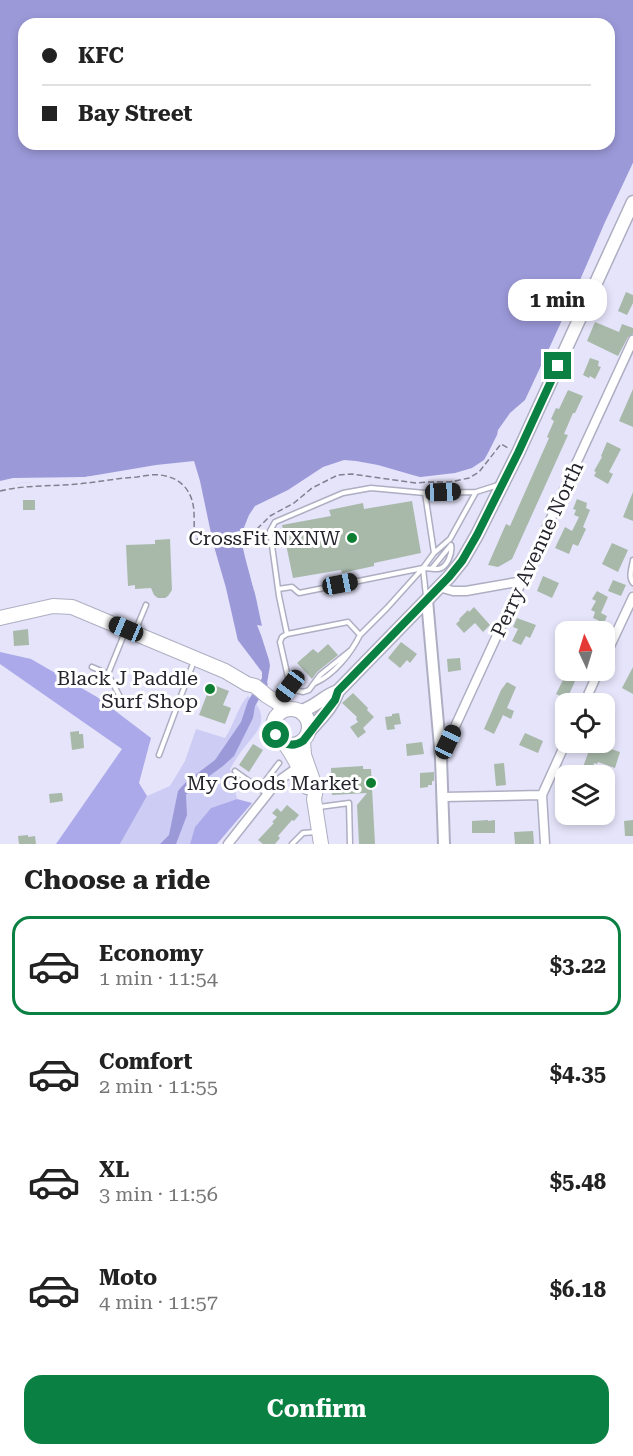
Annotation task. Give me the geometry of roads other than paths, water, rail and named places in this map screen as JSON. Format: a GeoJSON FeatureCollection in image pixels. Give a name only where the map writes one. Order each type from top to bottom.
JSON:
{"type":"FeatureCollection","features":[{"type":"Feature","properties":{"kind":"main road"},"geometry":{"type":"LineString","coordinates":[[279,704],[311,707],[338,691],[462,561],[518,453],[633,202]]}},
{"type":"Feature","properties":{"kind":"main road"},"geometry":{"type":"LineString","coordinates":[[0,618],[53,606],[66,606],[86,611],[225,671],[279,704],[303,714],[308,722],[304,755],[316,789],[315,803],[320,838]]}},
{"type":"Feature","properties":{"kind":"main road"},"geometry":{"type":"LineString","coordinates":[[285,744],[295,745],[305,737],[335,700],[338,691]]}},
{"type":"Feature","properties":{"kind":"main road"},"geometry":{"type":"LineString","coordinates":[[279,704],[274,722],[276,735],[285,744],[315,803]]}},
{"type":"Feature","properties":{"kind":"main road"},"geometry":{"type":"LineString","coordinates":[[274,722],[279,714],[279,704]]}},
{"type":"Feature","properties":{"kind":"street","name":"Perry Avenue North"},"geometry":{"type":"LineString","coordinates":[[441,758],[633,340]]}},
{"type":"Feature","properties":{"kind":"street"},"geometry":{"type":"LineString","coordinates":[[439,587],[453,591],[466,591],[523,580]]}},
{"type":"Feature","properties":{"kind":"street"},"geometry":{"type":"LineString","coordinates":[[615,635],[633,597]]}},
{"type":"Feature","properties":{"kind":"street"},"geometry":{"type":"LineString","coordinates":[[427,600],[441,758],[444,844]]}},
{"type":"Feature","properties":{"kind":"street"},"geometry":{"type":"LineString","coordinates":[[545,844],[542,795],[561,753]]}},
{"type":"Feature","properties":{"kind":"street"},"geometry":{"type":"LineString","coordinates":[[228,844],[264,791],[298,767]]}},
{"type":"Feature","properties":{"kind":"street"},"geometry":{"type":"LineString","coordinates":[[442,797],[542,795]]}},
{"type":"Feature","properties":{"kind":"lane"},"geometry":{"type":"LineString","coordinates":[[286,634],[270,531],[275,522],[344,493],[371,488],[425,493],[477,492],[503,484]]}},
{"type":"Feature","properties":{"kind":"lane"},"geometry":{"type":"LineString","coordinates":[[360,635],[348,622],[286,634],[280,642],[290,686],[303,692],[309,690],[320,675],[354,648],[360,635],[387,608],[434,553],[450,539],[477,492]]}},
{"type":"Feature","properties":{"kind":"lane"},"geometry":{"type":"LineString","coordinates":[[425,493],[434,553]]}},
{"type":"Feature","properties":{"kind":"lane"},"geometry":{"type":"LineString","coordinates":[[278,589],[292,587],[299,592],[423,568],[438,569],[443,567],[451,555],[453,551],[451,545],[432,568]]}},
{"type":"Feature","properties":{"kind":"lane"},"geometry":{"type":"LineString","coordinates":[[633,560],[630,573],[633,583]]}},
{"type":"Feature","properties":{"kind":"lane"},"geometry":{"type":"LineString","coordinates":[[423,568],[427,600]]}},
{"type":"Feature","properties":{"kind":"lane"},"geometry":{"type":"LineString","coordinates":[[108,674],[130,630],[146,605]]}},
{"type":"Feature","properties":{"kind":"lane"},"geometry":{"type":"LineString","coordinates":[[159,755],[195,658]]}},
{"type":"Feature","properties":{"kind":"lane"},"geometry":{"type":"LineString","coordinates":[[92,667],[108,674],[119,695]]}},
{"type":"Feature","properties":{"kind":"lane"},"geometry":{"type":"LineString","coordinates":[[279,704],[290,686]]}},
{"type":"Feature","properties":{"kind":"lane"},"geometry":{"type":"LineString","coordinates":[[235,771],[264,791],[279,763]]}},
{"type":"Feature","properties":{"kind":"lane"},"geometry":{"type":"LineString","coordinates":[[315,803],[349,803],[350,844]]}},
{"type":"Feature","properties":{"kind":"lane"},"geometry":{"type":"LineString","coordinates":[[292,844],[303,833],[320,838]]}},
{"type":"Feature","properties":{"kind":"place","name":"CrossFit NXNW"},"geometry":{"type":"Point","coordinates":[352,538]}},
{"type":"Feature","properties":{"kind":"place","name":"Black J Paddle Surf Shop"},"geometry":{"type":"Point","coordinates":[210,689]}},
{"type":"Feature","properties":{"kind":"place","name":"My Goods Market"},"geometry":{"type":"Point","coordinates":[371,783]}}]}
